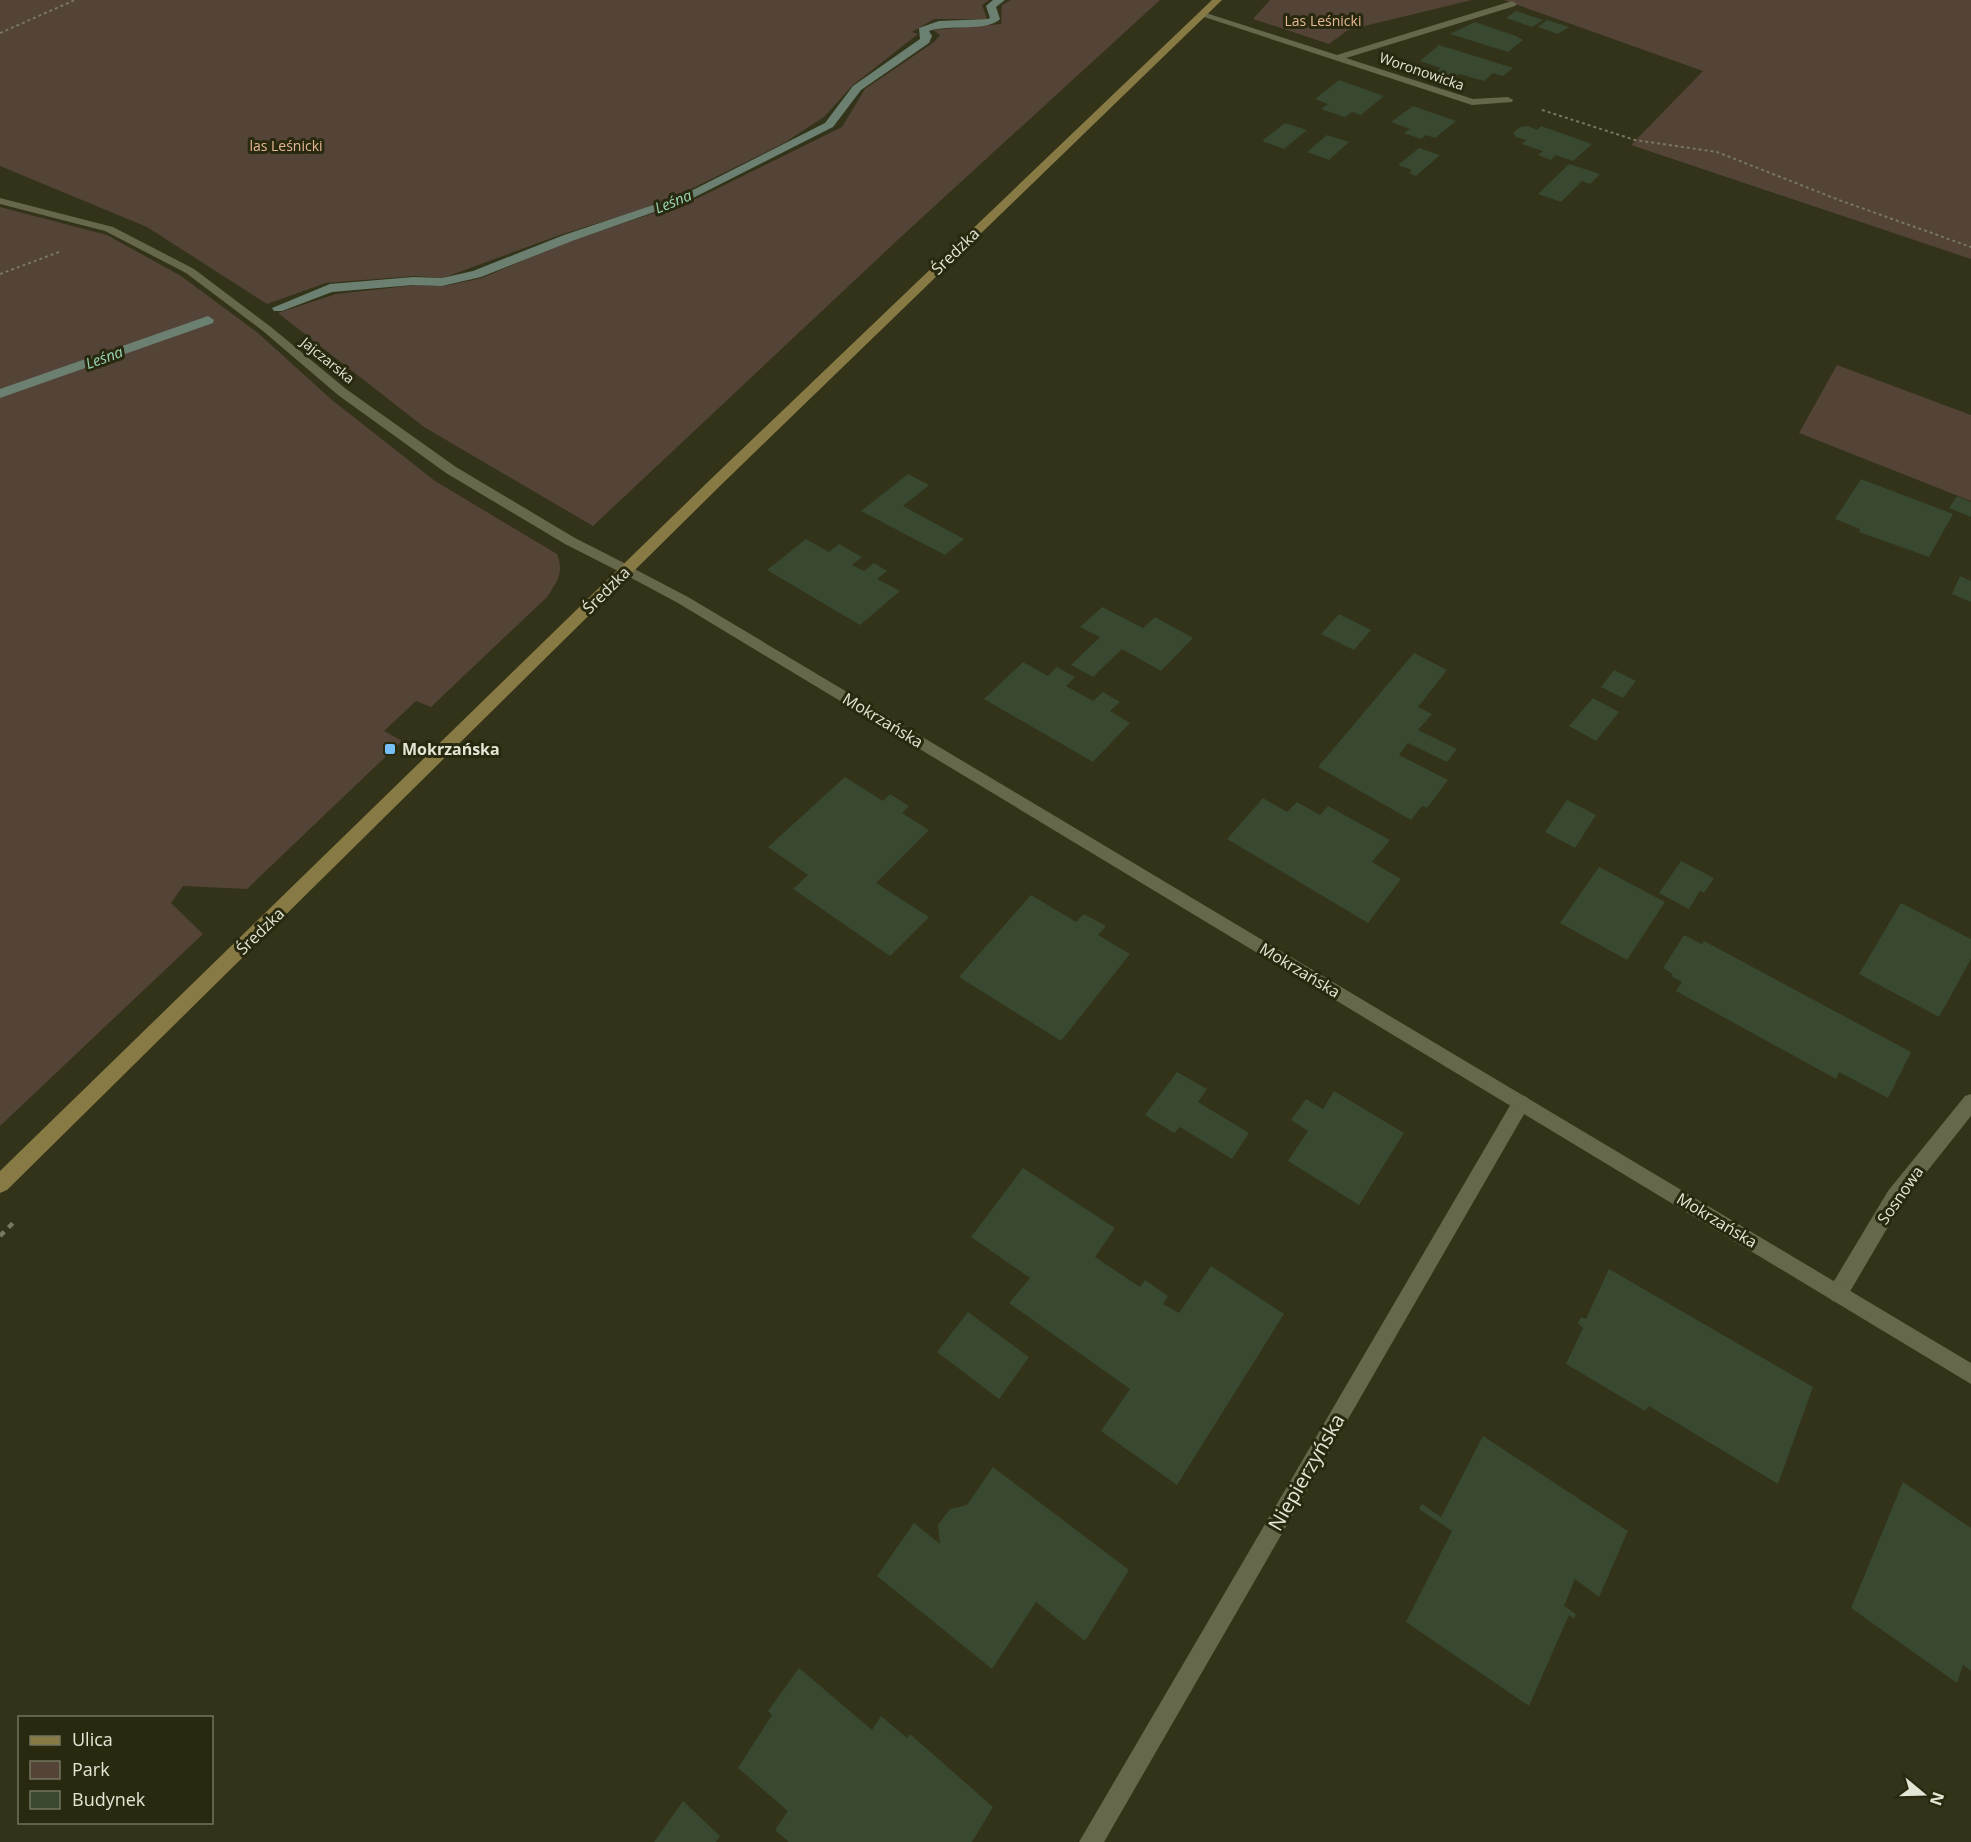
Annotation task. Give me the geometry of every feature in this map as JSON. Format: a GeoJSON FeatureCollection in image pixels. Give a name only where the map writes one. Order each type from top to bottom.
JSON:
{"type":"FeatureCollection","features":[{"type":"Feature","properties":{"kind":"main road","name":"Średzka"},"geometry":{"type":"LineString","coordinates":[[0,1184],[627,570],[1217,0]]}},
{"type":"Feature","properties":{"kind":"street"},"geometry":{"type":"LineString","coordinates":[[1340,57],[1512,4]]}},
{"type":"Feature","properties":{"kind":"street","name":"Woronowicka"},"geometry":{"type":"LineString","coordinates":[[1203,15],[1340,57],[1472,102],[1508,100]]}},
{"type":"Feature","properties":{"kind":"street","name":"Jajczarska"},"geometry":{"type":"LineString","coordinates":[[0,201],[109,229],[190,271],[267,329],[342,392],[451,470],[570,541],[627,570]]}},
{"type":"Feature","properties":{"kind":"street","name":"Mokrzańska"},"geometry":{"type":"LineString","coordinates":[[627,570],[683,600],[1971,1374]]}},
{"type":"Feature","properties":{"kind":"street","name":"Sosnowa"},"geometry":{"type":"LineString","coordinates":[[1838,1293],[1895,1197],[1971,1102]]}},
{"type":"Feature","properties":{"kind":"street","name":"Niepierzyńska"},"geometry":{"type":"LineString","coordinates":[[1091,1842],[1521,1103]]}},
{"type":"Feature","properties":{"kind":"path"},"geometry":{"type":"LineString","coordinates":[[0,33],[75,0]]}},
{"type":"Feature","properties":{"kind":"path"},"geometry":{"type":"LineString","coordinates":[[1508,100],[1635,140],[1717,152],[1839,200],[1971,247]]}},
{"type":"Feature","properties":{"kind":"green space","name":"las Leśnicki"},"geometry":{"type":"Polygon","coordinates":[[[0,0],[989,0],[982,5],[987,19],[934,19],[912,32],[918,34],[853,85],[824,117],[784,143],[687,191],[643,209],[560,235],[443,278],[414,276],[326,283],[267,304],[147,227],[0,166],[0,0]]]}},
{"type":"Feature","properties":{"kind":"green space"},"geometry":{"type":"Polygon","coordinates":[[[1011,0],[1160,0],[903,235],[593,526],[424,427],[278,313],[336,294],[416,285],[445,286],[482,278],[562,244],[698,198],[842,127],[865,89],[934,42],[940,35],[933,30],[1001,24],[1002,5],[1011,0]]]}},
{"type":"Feature","properties":{"kind":"green space","name":"Las Leśnicki"},"geometry":{"type":"Polygon","coordinates":[[[1270,0],[1472,0],[1348,30],[1329,44],[1253,19],[1270,0]]]}},
{"type":"Feature","properties":{"kind":"green space"},"geometry":{"type":"Polygon","coordinates":[[[1504,0],[1971,0],[1971,259],[1631,145],[1703,71],[1504,0]]]}},
{"type":"Feature","properties":{"kind":"green space"},"geometry":{"type":"Polygon","coordinates":[[[0,207],[107,235],[181,276],[258,333],[332,400],[435,481],[557,554],[560,571],[547,597],[431,707],[416,701],[384,731],[402,741],[247,889],[183,886],[171,903],[203,934],[0,1126],[0,207]]]}},
{"type":"Feature","properties":{"kind":"green space"},"geometry":{"type":"Polygon","coordinates":[[[1837,365],[1971,415],[1971,501],[1799,433],[1837,365]]]}},
{"type":"Feature","properties":{"kind":"building"},"geometry":{"type":"Polygon","coordinates":[[[1516,11],[1543,20],[1532,27],[1506,18],[1516,11]]]}},
{"type":"Feature","properties":{"kind":"building"},"geometry":{"type":"Polygon","coordinates":[[[1547,20],[1569,27],[1558,34],[1538,27],[1547,20]]]}},
{"type":"Feature","properties":{"kind":"building"},"geometry":{"type":"Polygon","coordinates":[[[1475,22],[1523,40],[1508,52],[1450,34],[1475,22]]]}},
{"type":"Feature","properties":{"kind":"building"},"geometry":{"type":"Polygon","coordinates":[[[1439,45],[1513,68],[1503,76],[1493,73],[1484,81],[1459,74],[1454,78],[1436,72],[1441,68],[1420,61],[1439,45]]]}},
{"type":"Feature","properties":{"kind":"building"},"geometry":{"type":"Polygon","coordinates":[[[1339,80],[1384,96],[1361,115],[1352,112],[1345,117],[1321,109],[1328,104],[1315,99],[1339,80]]]}},
{"type":"Feature","properties":{"kind":"building"},"geometry":{"type":"Polygon","coordinates":[[[1413,106],[1456,121],[1435,138],[1426,135],[1421,139],[1404,133],[1410,129],[1391,122],[1413,106]]]}},
{"type":"Feature","properties":{"kind":"building"},"geometry":{"type":"Polygon","coordinates":[[[1285,123],[1307,130],[1284,149],[1262,141],[1285,123]]]}},
{"type":"Feature","properties":{"kind":"building"},"geometry":{"type":"Polygon","coordinates":[[[1528,126],[1537,130],[1541,126],[1592,144],[1573,161],[1555,155],[1551,160],[1538,155],[1543,151],[1522,144],[1526,140],[1516,137],[1513,133],[1520,127],[1528,126]]]}},
{"type":"Feature","properties":{"kind":"building"},"geometry":{"type":"Polygon","coordinates":[[[1327,135],[1349,142],[1329,160],[1307,152],[1327,135]]]}},
{"type":"Feature","properties":{"kind":"building"},"geometry":{"type":"Polygon","coordinates":[[[1419,148],[1440,155],[1416,176],[1409,173],[1412,170],[1398,165],[1419,148]]]}},
{"type":"Feature","properties":{"kind":"building"},"geometry":{"type":"Polygon","coordinates":[[[1569,164],[1600,174],[1590,184],[1582,181],[1561,202],[1538,194],[1569,164]]]}},
{"type":"Feature","properties":{"kind":"building"},"geometry":{"type":"Polygon","coordinates":[[[908,474],[929,485],[903,506],[964,539],[945,555],[861,511],[908,474]]]}},
{"type":"Feature","properties":{"kind":"building"},"geometry":{"type":"Polygon","coordinates":[[[1861,479],[1953,514],[1929,557],[1859,532],[1860,529],[1835,519],[1861,479]]]}},
{"type":"Feature","properties":{"kind":"building"},"geometry":{"type":"Polygon","coordinates":[[[1957,496],[1971,502],[1971,517],[1949,508],[1957,496]]]}},
{"type":"Feature","properties":{"kind":"building"},"geometry":{"type":"Polygon","coordinates":[[[806,539],[829,552],[839,544],[862,557],[852,565],[864,571],[874,563],[887,571],[877,579],[900,591],[860,625],[767,570],[806,539]]]}},
{"type":"Feature","properties":{"kind":"building"},"geometry":{"type":"Polygon","coordinates":[[[1960,576],[1971,581],[1971,602],[1952,594],[1960,576]]]}},
{"type":"Feature","properties":{"kind":"building"},"geometry":{"type":"Polygon","coordinates":[[[1102,607],[1143,628],[1155,617],[1193,638],[1161,671],[1122,649],[1093,677],[1071,665],[1100,637],[1080,627],[1102,607]]]}},
{"type":"Feature","properties":{"kind":"building"},"geometry":{"type":"Polygon","coordinates":[[[1339,614],[1371,630],[1354,650],[1321,634],[1339,614]]]}},
{"type":"Feature","properties":{"kind":"building"},"geometry":{"type":"Polygon","coordinates":[[[1414,653],[1447,670],[1418,707],[1432,714],[1418,730],[1457,749],[1447,762],[1408,743],[1399,755],[1448,780],[1427,808],[1422,806],[1411,820],[1318,767],[1414,653]]]}},
{"type":"Feature","properties":{"kind":"building"},"geometry":{"type":"Polygon","coordinates":[[[1023,662],[1048,676],[1057,667],[1075,677],[1066,686],[1093,701],[1103,692],[1120,702],[1110,711],[1130,723],[1093,762],[984,699],[1023,662]]]}},
{"type":"Feature","properties":{"kind":"building"},"geometry":{"type":"Polygon","coordinates":[[[1614,670],[1636,681],[1623,698],[1601,687],[1614,670]]]}},
{"type":"Feature","properties":{"kind":"building"},"geometry":{"type":"Polygon","coordinates":[[[1593,698],[1619,712],[1596,741],[1569,726],[1593,698]]]}},
{"type":"Feature","properties":{"kind":"building"},"geometry":{"type":"Polygon","coordinates":[[[845,777],[883,801],[890,794],[909,806],[902,813],[929,830],[876,883],[929,917],[890,956],[793,889],[808,875],[768,847],[845,777]]]}},
{"type":"Feature","properties":{"kind":"building"},"geometry":{"type":"Polygon","coordinates":[[[1263,798],[1287,812],[1297,802],[1320,815],[1328,806],[1390,840],[1372,862],[1401,879],[1368,923],[1227,839],[1263,798]]]}},
{"type":"Feature","properties":{"kind":"building"},"geometry":{"type":"Polygon","coordinates":[[[1567,800],[1596,815],[1575,848],[1545,832],[1567,800]]]}},
{"type":"Feature","properties":{"kind":"building"},"geometry":{"type":"Polygon","coordinates":[[[1681,861],[1714,878],[1704,893],[1700,891],[1689,909],[1659,893],[1681,861]]]}},
{"type":"Feature","properties":{"kind":"building"},"geometry":{"type":"Polygon","coordinates":[[[1599,867],[1665,902],[1627,960],[1560,923],[1599,867]]]}},
{"type":"Feature","properties":{"kind":"building"},"geometry":{"type":"Polygon","coordinates":[[[1031,895],[1076,922],[1084,914],[1106,926],[1098,935],[1130,954],[1061,1041],[959,977],[1031,895]]]}},
{"type":"Feature","properties":{"kind":"building"},"geometry":{"type":"Polygon","coordinates":[[[1901,903],[1971,939],[1971,959],[1939,1017],[1859,974],[1901,903]]]}},
{"type":"Feature","properties":{"kind":"building"},"geometry":{"type":"Polygon","coordinates":[[[1684,935],[1702,944],[1704,941],[1911,1052],[1888,1098],[1839,1072],[1836,1079],[1676,991],[1682,982],[1663,968],[1684,935]]]}},
{"type":"Feature","properties":{"kind":"building"},"geometry":{"type":"Polygon","coordinates":[[[1177,1072],[1207,1089],[1198,1102],[1249,1133],[1232,1159],[1180,1127],[1174,1133],[1145,1115],[1177,1072]]]}},
{"type":"Feature","properties":{"kind":"building"},"geometry":{"type":"Polygon","coordinates":[[[1334,1091],[1404,1133],[1359,1205],[1288,1161],[1308,1131],[1291,1120],[1306,1099],[1323,1109],[1334,1091]]]}},
{"type":"Feature","properties":{"kind":"building"},"geometry":{"type":"Polygon","coordinates":[[[1023,1168],[1115,1228],[1095,1257],[1140,1287],[1145,1280],[1168,1296],[1163,1304],[1179,1313],[1211,1266],[1284,1314],[1177,1485],[1101,1431],[1130,1389],[1009,1303],[1030,1278],[971,1237],[1023,1168]]]}},
{"type":"Feature","properties":{"kind":"building"},"geometry":{"type":"Polygon","coordinates":[[[1609,1269],[1813,1387],[1778,1484],[1649,1406],[1645,1411],[1566,1364],[1583,1328],[1578,1323],[1581,1317],[1586,1319],[1609,1269]]]}},
{"type":"Feature","properties":{"kind":"building"},"geometry":{"type":"Polygon","coordinates":[[[968,1312],[1029,1357],[999,1399],[937,1352],[968,1312]]]}},
{"type":"Feature","properties":{"kind":"building"},"geometry":{"type":"Polygon","coordinates":[[[1483,1436],[1628,1531],[1599,1597],[1575,1579],[1564,1606],[1576,1614],[1574,1619],[1569,1615],[1529,1706],[1406,1622],[1452,1531],[1419,1509],[1422,1504],[1441,1517],[1483,1436]]]}},
{"type":"Feature","properties":{"kind":"building"},"geometry":{"type":"Polygon","coordinates":[[[993,1467],[1129,1570],[1085,1641],[1036,1602],[992,1669],[877,1576],[914,1523],[940,1544],[938,1525],[950,1509],[967,1505],[993,1467]]]}},
{"type":"Feature","properties":{"kind":"building"},"geometry":{"type":"Polygon","coordinates":[[[1903,1482],[1971,1528],[1971,1671],[1963,1665],[1957,1683],[1851,1608],[1903,1482]]]}},
{"type":"Feature","properties":{"kind":"building"},"geometry":{"type":"Polygon","coordinates":[[[799,1668],[872,1730],[881,1716],[907,1738],[910,1734],[993,1807],[972,1842],[789,1842],[775,1830],[788,1811],[738,1768],[772,1715],[768,1711],[799,1668]]]}},
{"type":"Feature","properties":{"kind":"building"},"geometry":{"type":"Polygon","coordinates":[[[683,1801],[720,1836],[716,1842],[654,1842],[683,1801]]]}},
{"type":"Feature","properties":{"kind":"waterway","name":"Leśna"},"geometry":{"type":"LineString","coordinates":[[278,308],[330,288],[413,281],[442,282],[477,274],[568,238],[687,197],[829,125],[857,88],[925,41],[927,36],[923,30],[939,24],[990,22],[995,19],[991,6],[1000,0]]}},
{"type":"Feature","properties":{"kind":"waterway","name":"Leśna"},"geometry":{"type":"LineString","coordinates":[[0,394],[208,320]]}},
{"type":"Feature","properties":{"kind":"place","name":"Mokrzańska"},"geometry":{"type":"Point","coordinates":[390,749]}}]}
